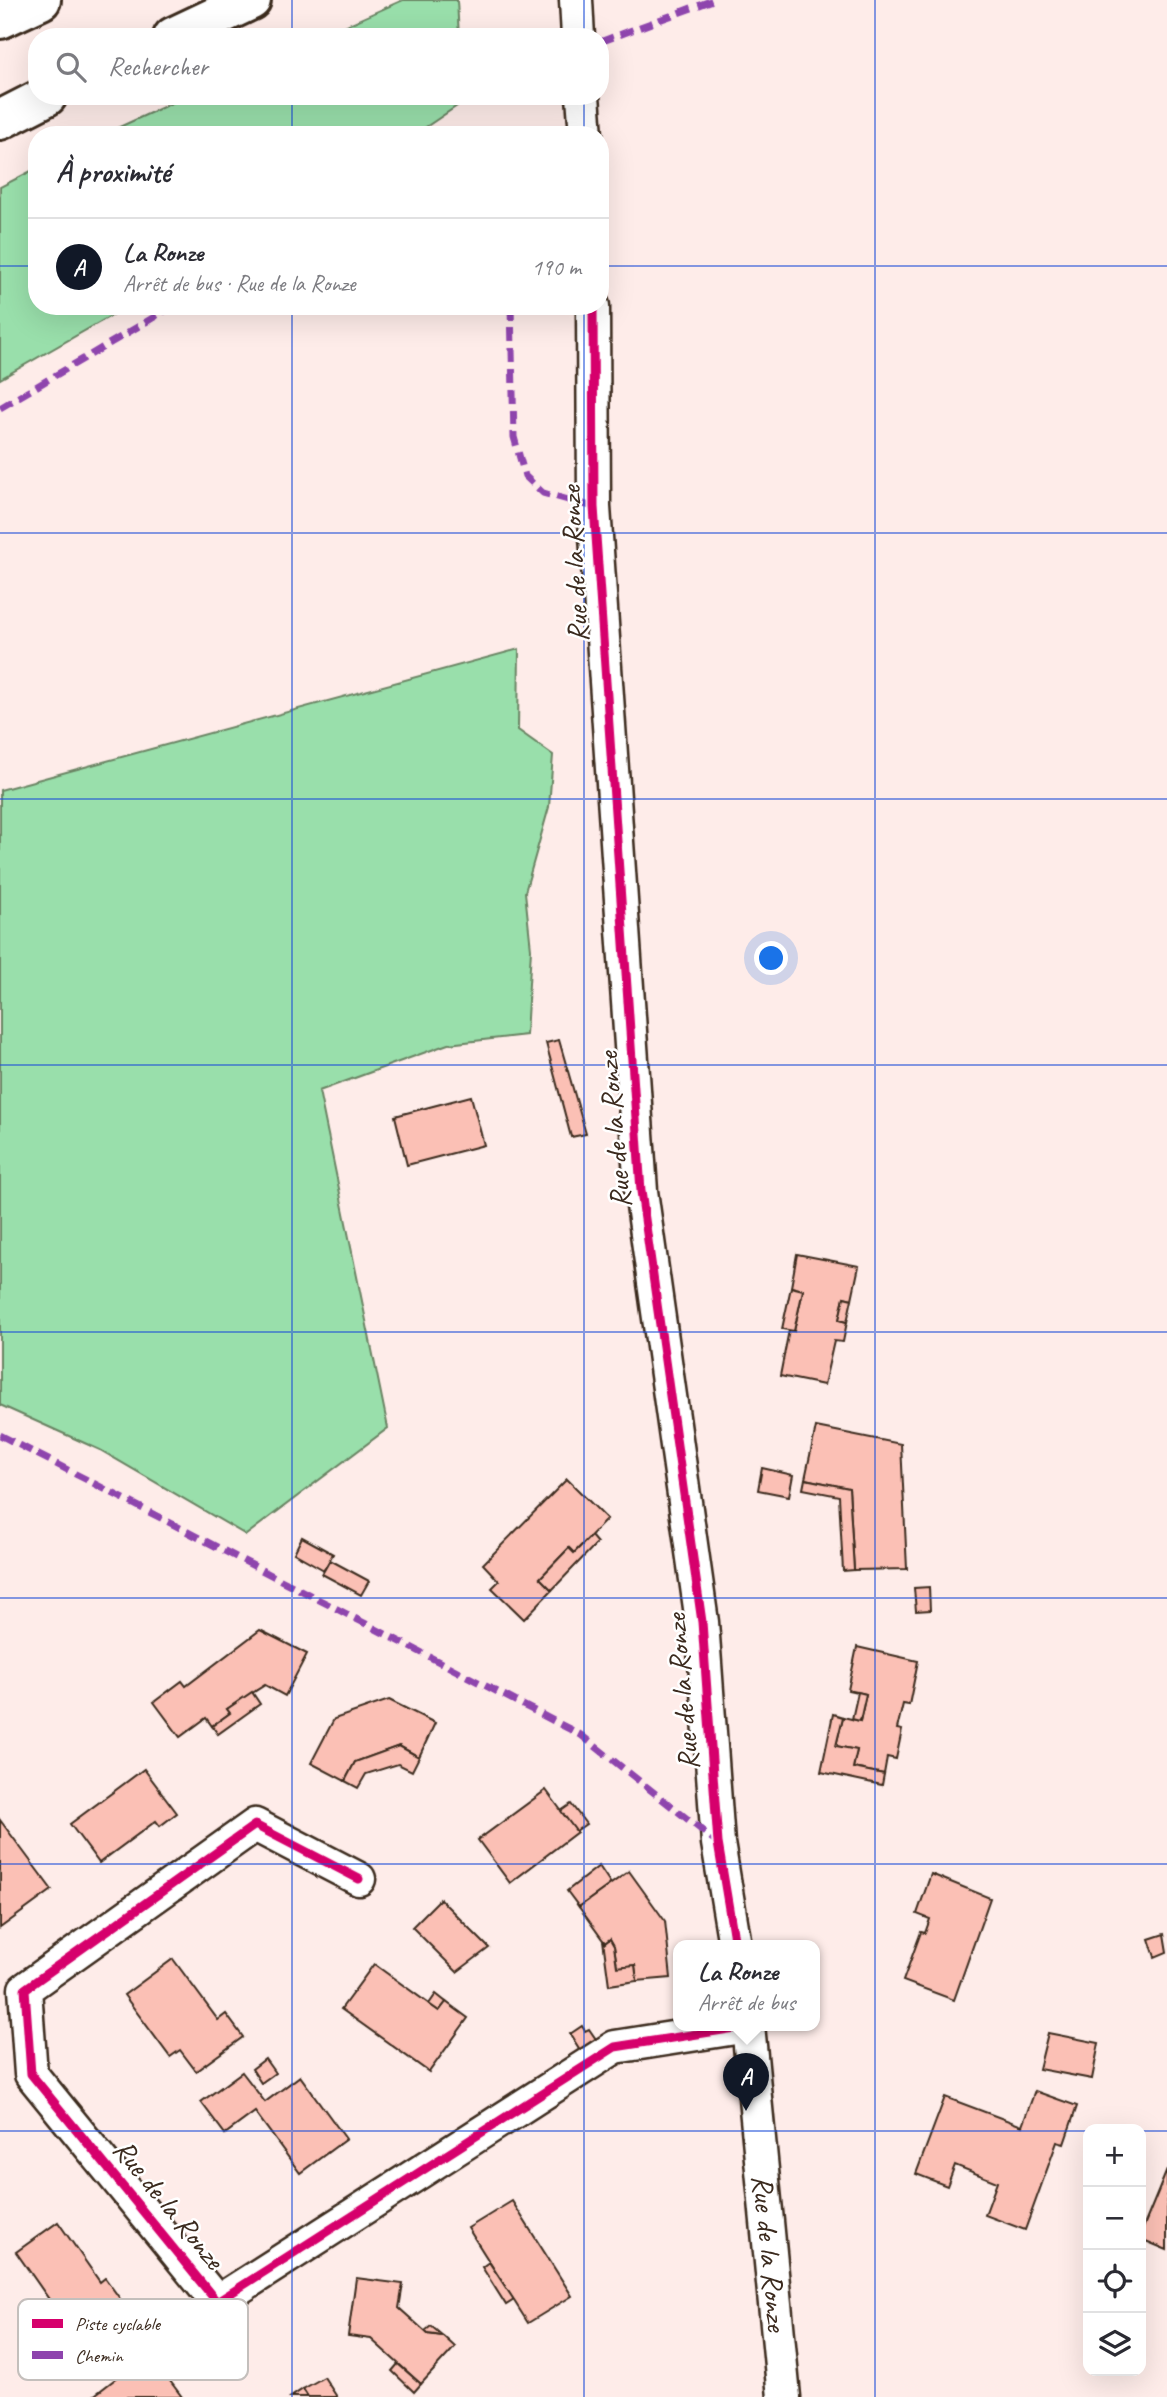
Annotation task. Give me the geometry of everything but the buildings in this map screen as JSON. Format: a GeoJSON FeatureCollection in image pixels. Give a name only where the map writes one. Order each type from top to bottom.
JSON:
{"type":"FeatureCollection","features":[{"type":"Feature","properties":{"kind":"highway"},"geometry":{"type":"LineString","coordinates":[[0,19],[41,0]]}},
{"type":"Feature","properties":{"kind":"highway"},"geometry":{"type":"LineString","coordinates":[[192,28],[251,0]]}},
{"type":"Feature","properties":{"kind":"highway"},"geometry":{"type":"LineString","coordinates":[[0,120],[29,105]]}},
{"type":"Feature","properties":{"kind":"street"},"geometry":{"type":"LineString","coordinates":[[576,0],[578,28]]}},
{"type":"Feature","properties":{"kind":"street"},"geometry":{"type":"LineString","coordinates":[[584,105],[585,126]]}},
{"type":"Feature","properties":{"kind":"street","name":"Rue de la Ronze"},"geometry":{"type":"LineString","coordinates":[[593,315],[594,507],[642,1191],[702,1622],[718,1843],[734,1940]]}},
{"type":"Feature","properties":{"kind":"street","name":"Rue de la Ronze"},"geometry":{"type":"LineString","coordinates":[[215,2299],[31,2074],[25,1989],[255,1825],[359,1879]]}},
{"type":"Feature","properties":{"kind":"street","name":"Rue de la Ronze"},"geometry":{"type":"LineString","coordinates":[[222,2299],[615,2047],[716,2031]]}},
{"type":"Feature","properties":{"kind":"street","name":"Rue de la Ronze"},"geometry":{"type":"LineString","coordinates":[[748,2031],[784,2397]]}},
{"type":"Feature","properties":{"kind":"green space"},"geometry":{"type":"Polygon","coordinates":[[[403,0],[457,0],[459,28],[340,28],[403,0]]]}},
{"type":"Feature","properties":{"kind":"green space"},"geometry":{"type":"Polygon","coordinates":[[[167,105],[457,105],[427,126],[122,126],[167,105]]]}},
{"type":"Feature","properties":{"kind":"green space"},"geometry":{"type":"Polygon","coordinates":[[[28,173],[28,315],[112,315],[0,379],[0,187],[28,173]]]}},
{"type":"Feature","properties":{"kind":"green space"},"geometry":{"type":"Polygon","coordinates":[[[519,649],[518,730],[553,755],[549,807],[525,892],[531,949],[526,1035],[448,1044],[319,1091],[388,1428],[246,1535],[100,1450],[0,1405],[0,790],[519,649]]]}},
{"type":"Feature","properties":{"kind":"marked path"},"geometry":{"type":"LineString","coordinates":[[609,39],[713,0]]}},
{"type":"Feature","properties":{"kind":"marked path"},"geometry":{"type":"LineString","coordinates":[[0,408],[158,315]]}},
{"type":"Feature","properties":{"kind":"marked path"},"geometry":{"type":"LineString","coordinates":[[511,315],[514,437],[525,476],[543,493],[594,507]]}},
{"type":"Feature","properties":{"kind":"marked path"},"geometry":{"type":"LineString","coordinates":[[0,1435],[581,1735],[718,1843]]}},
{"type":"Feature","properties":{"kind":"cycle path"},"geometry":{"type":"LineString","coordinates":[[593,315],[594,507],[641,1191],[702,1622],[718,1843],[734,1940]]}},
{"type":"Feature","properties":{"kind":"cycle path"},"geometry":{"type":"LineString","coordinates":[[215,2299],[31,2074],[25,1989],[255,1825],[359,1879]]}},
{"type":"Feature","properties":{"kind":"cycle path"},"geometry":{"type":"LineString","coordinates":[[222,2299],[615,2047],[716,2031]]}},
{"type":"Feature","properties":{"kind":"place","name":"La Ronze"},"geometry":{"type":"Point","coordinates":[746,2111]}}]}
